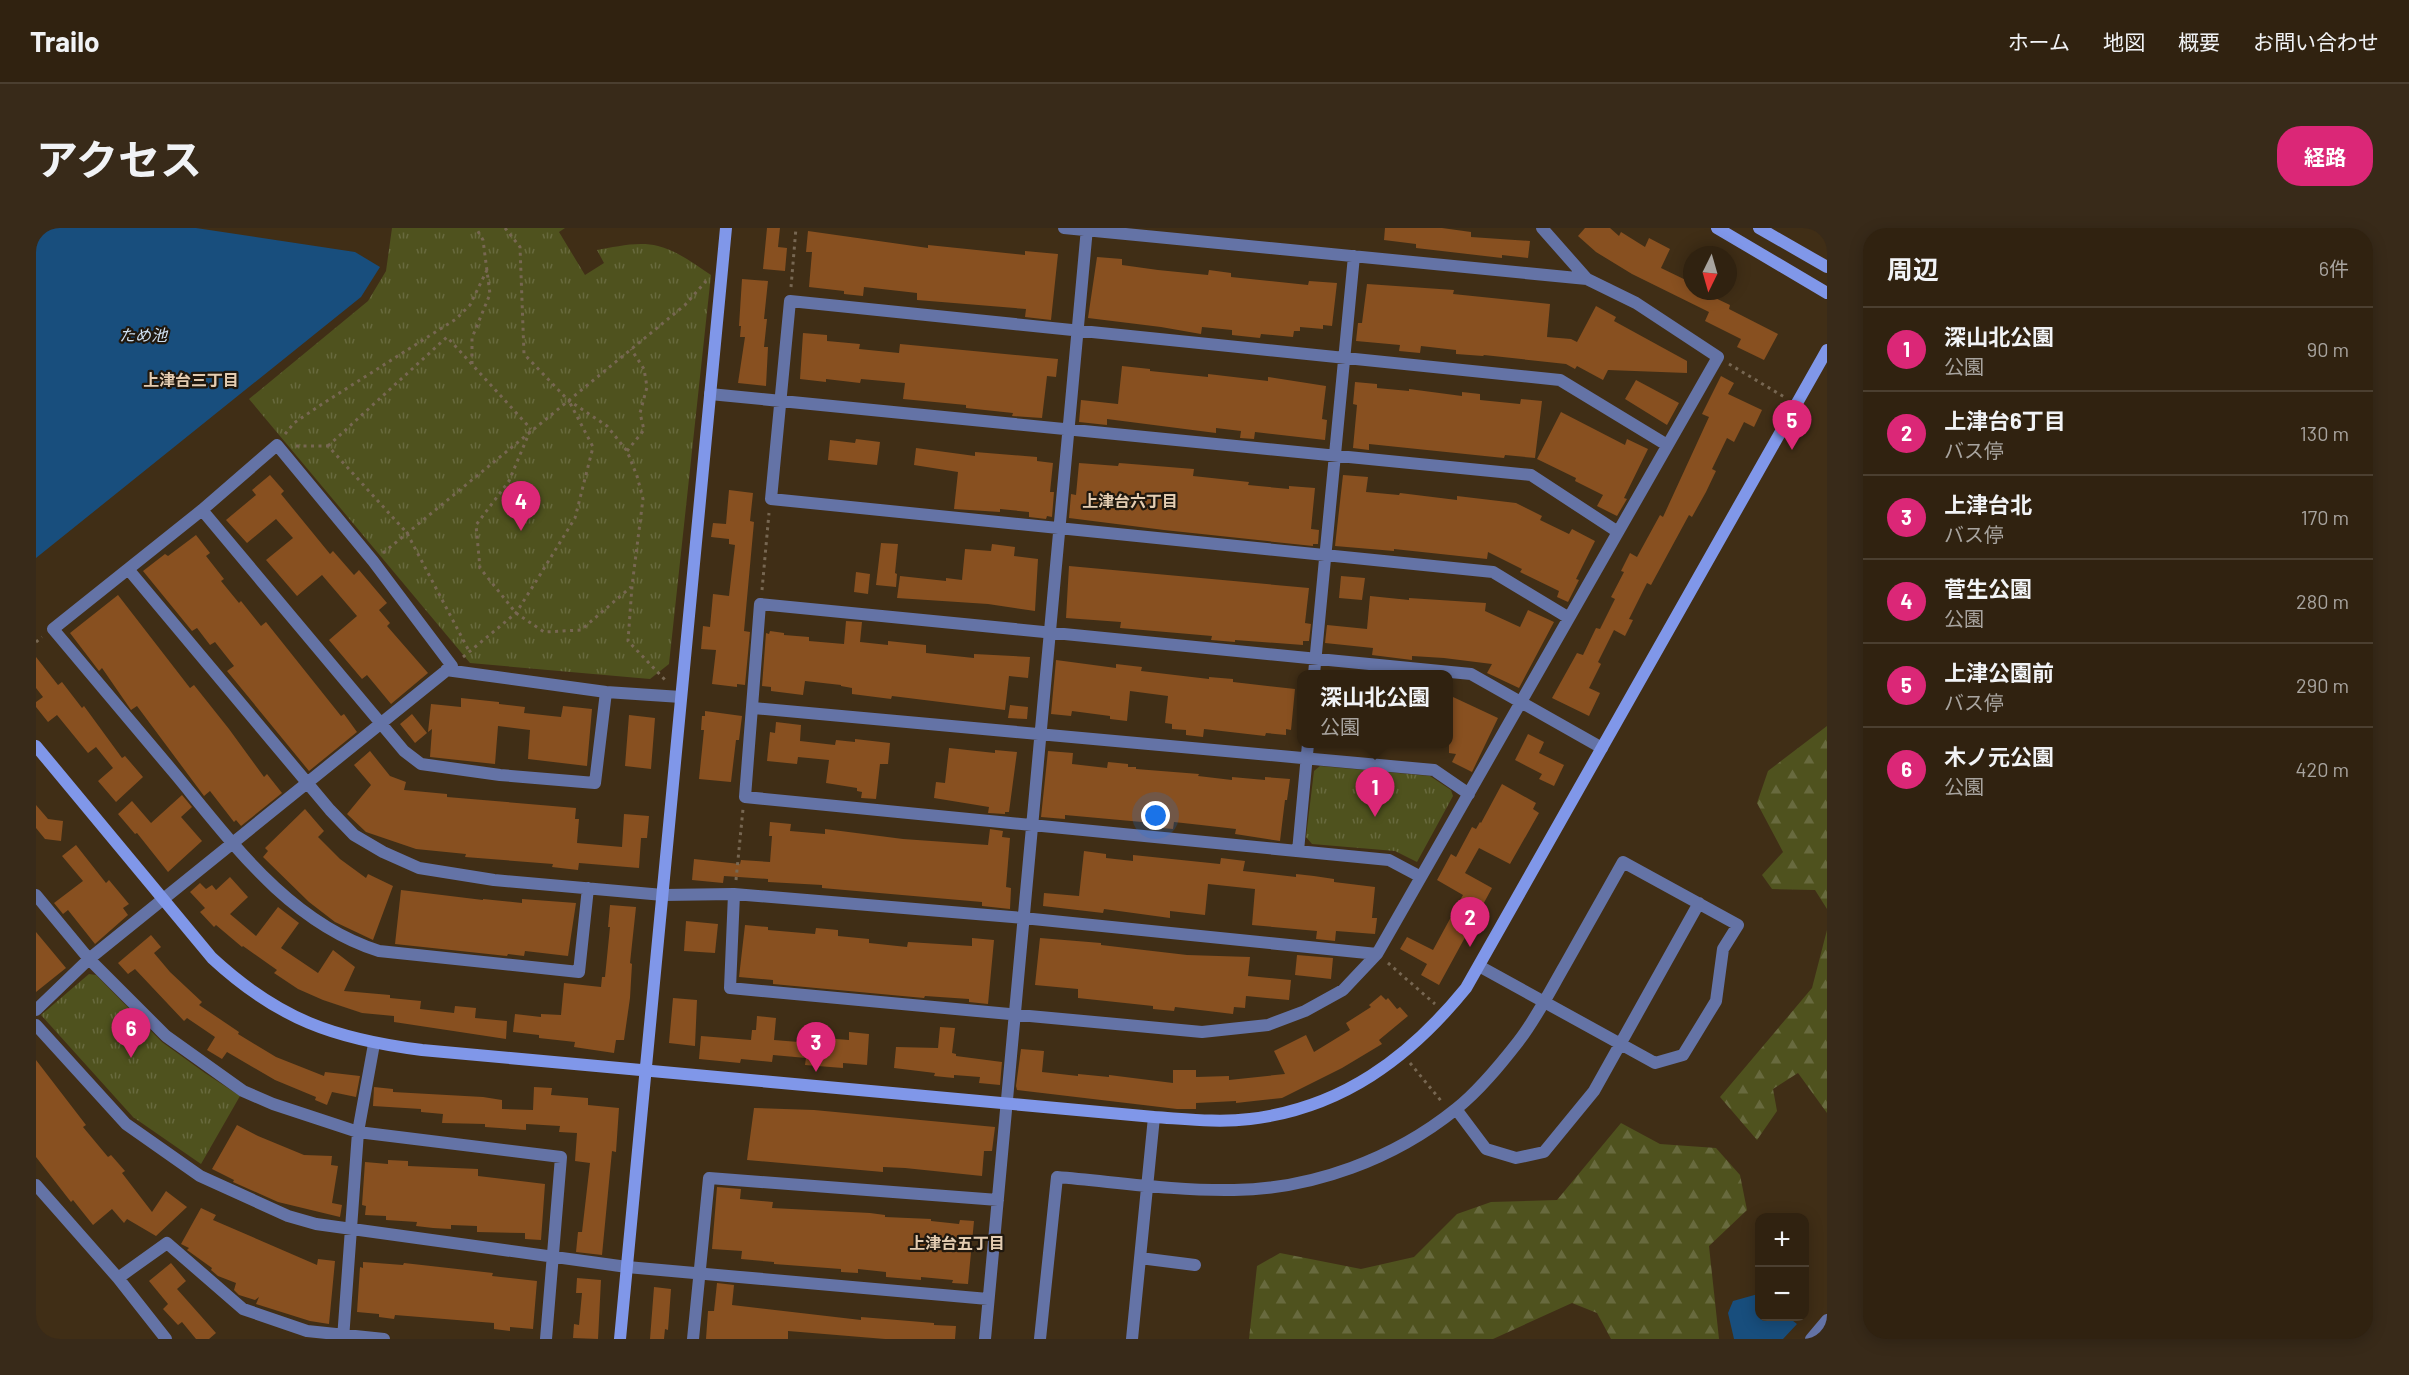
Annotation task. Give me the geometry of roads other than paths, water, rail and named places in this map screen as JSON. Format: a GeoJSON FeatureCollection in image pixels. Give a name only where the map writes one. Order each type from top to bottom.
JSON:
{"type":"FeatureCollection","features":[{"type":"Feature","properties":{"kind":"street"},"geometry":{"type":"LineString","coordinates":[[620,1339],[726,228]]}},
{"type":"Feature","properties":{"kind":"street"},"geometry":{"type":"LineString","coordinates":[[734,894],[730,987],[1202,1032],[1268,1025],[1305,1011],[1343,990],[1377,954],[1718,357],[1636,303],[1587,279],[1064,228]]}},
{"type":"Feature","properties":{"kind":"street"},"geometry":{"type":"LineString","coordinates":[[1542,228],[1587,279]]}},
{"type":"Feature","properties":{"kind":"street"},"geometry":{"type":"LineString","coordinates":[[1717,228],[1827,293]]}},
{"type":"Feature","properties":{"kind":"street"},"geometry":{"type":"LineString","coordinates":[[1759,228],[1827,267]]}},
{"type":"Feature","properties":{"kind":"street"},"geometry":{"type":"LineString","coordinates":[[985,1339],[1087,229]]}},
{"type":"Feature","properties":{"kind":"street"},"geometry":{"type":"LineString","coordinates":[[1315,670],[1354,256]]}},
{"type":"Feature","properties":{"kind":"street"},"geometry":{"type":"LineString","coordinates":[[1569,618],[1493,572],[771,499],[790,301],[1560,380],[1667,446]]}},
{"type":"Feature","properties":{"kind":"street"},"geometry":{"type":"LineString","coordinates":[[36,746],[212,958],[238,983],[303,1022],[339,1035],[374,1044],[1154,1117],[1216,1121],[1250,1119],[1282,1113],[1350,1088],[1403,1054],[1446,1013],[1466,988],[1827,350]]}},
{"type":"Feature","properties":{"kind":"street"},"geometry":{"type":"LineString","coordinates":[[710,394],[1531,475],[1618,532]]}},
{"type":"Feature","properties":{"kind":"street"},"geometry":{"type":"LineString","coordinates":[[588,888],[579,972],[379,951],[354,944],[303,913],[279,893],[233,844],[53,629],[202,510],[277,445],[373,561],[449,668],[606,692],[681,698]]}},
{"type":"Feature","properties":{"kind":"street"},"geometry":{"type":"LineString","coordinates":[[202,510],[404,751],[421,764],[500,775],[595,783],[606,692]]}},
{"type":"Feature","properties":{"kind":"street"},"geometry":{"type":"LineString","coordinates":[[128,569],[354,835],[383,852],[419,868],[494,880],[663,896],[734,894],[1023,918],[1377,954]]}},
{"type":"Feature","properties":{"kind":"street"},"geometry":{"type":"LineString","coordinates":[[1421,877],[1389,860],[745,796],[760,604],[1430,670]]}},
{"type":"Feature","properties":{"kind":"street"},"geometry":{"type":"LineString","coordinates":[[36,1010],[89,959],[164,901],[449,668]]}},
{"type":"Feature","properties":{"kind":"street"},"geometry":{"type":"LineString","coordinates":[[1453,672],[1471,674],[1602,748]]}},
{"type":"Feature","properties":{"kind":"street"},"geometry":{"type":"LineString","coordinates":[[753,708],[1434,770],[1469,794]]}},
{"type":"Feature","properties":{"kind":"street"},"geometry":{"type":"LineString","coordinates":[[1298,851],[1307,748]]}},
{"type":"Feature","properties":{"kind":"street"},"geometry":{"type":"LineString","coordinates":[[1040,1339],[1057,1177],[1191,1190],[1286,1186],[1335,1173],[1376,1158],[1413,1138],[1453,1111],[1518,1042],[1545,1001],[1623,862],[1738,925],[1723,949],[1716,1001],[1683,1055],[1655,1063],[1545,1001],[1479,966]]}},
{"type":"Feature","properties":{"kind":"street"},"geometry":{"type":"LineString","coordinates":[[36,895],[89,959],[166,1036],[243,1091],[323,1122],[358,1132],[561,1157],[546,1339]]}},
{"type":"Feature","properties":{"kind":"street"},"geometry":{"type":"LineString","coordinates":[[1453,1111],[1486,1149],[1516,1158],[1544,1152],[1594,1091],[1699,903]]}},
{"type":"Feature","properties":{"kind":"street"},"geometry":{"type":"LineString","coordinates":[[36,1024],[126,1124],[200,1176],[288,1216],[349,1230],[627,1267],[988,1299]]}},
{"type":"Feature","properties":{"kind":"street"},"geometry":{"type":"LineString","coordinates":[[343,1337],[349,1230],[358,1132],[374,1044]]}},
{"type":"Feature","properties":{"kind":"street"},"geometry":{"type":"LineString","coordinates":[[1132,1339],[1154,1117]]}},
{"type":"Feature","properties":{"kind":"street"},"geometry":{"type":"LineString","coordinates":[[693,1339],[709,1178],[998,1200]]}},
{"type":"Feature","properties":{"kind":"street"},"geometry":{"type":"LineString","coordinates":[[36,1185],[118,1278],[166,1339]]}},
{"type":"Feature","properties":{"kind":"street"},"geometry":{"type":"LineString","coordinates":[[118,1278],[167,1243],[243,1309],[307,1330],[343,1337],[384,1339]]}},
{"type":"Feature","properties":{"kind":"street"},"geometry":{"type":"LineString","coordinates":[[1140,1258],[1195,1264]]}},
{"type":"Feature","properties":{"kind":"street"},"geometry":{"type":"LineString","coordinates":[[1810,1339],[1827,1320]]}},
{"type":"Feature","properties":{"kind":"water","name":"ため池"},"geometry":{"type":"Polygon","coordinates":[[[36,228],[196,228],[355,252],[380,267],[361,297],[36,558],[36,228]]]}},
{"type":"Feature","properties":{"kind":"water"},"geometry":{"type":"Polygon","coordinates":[[[1755,1295],[1755,1321],[1793,1321],[1797,1324],[1783,1339],[1734,1339],[1728,1313],[1733,1301],[1755,1295]]]}},
{"type":"Feature","properties":{"kind":"place","name":"上津公園前"},"geometry":{"type":"Point","coordinates":[1792,450]}},
{"type":"Feature","properties":{"kind":"place","name":"菅生公園"},"geometry":{"type":"Point","coordinates":[521,531]}},
{"type":"Feature","properties":{"kind":"place","name":"深山北公園"},"geometry":{"type":"Point","coordinates":[1375,817]}},
{"type":"Feature","properties":{"kind":"place","name":"上津台6丁目"},"geometry":{"type":"Point","coordinates":[1470,947]}},
{"type":"Feature","properties":{"kind":"place","name":"木ノ元公園"},"geometry":{"type":"Point","coordinates":[131,1058]}},
{"type":"Feature","properties":{"kind":"place","name":"上津台北"},"geometry":{"type":"Point","coordinates":[816,1072]}},
{"type":"Feature","properties":{"kind":"district","name":"上津台三丁目"},"geometry":{"type":"Point","coordinates":[191,380]}},
{"type":"Feature","properties":{"kind":"district","name":"上津台六丁目"},"geometry":{"type":"Point","coordinates":[1130,501]}},
{"type":"Feature","properties":{"kind":"district","name":"上津台五丁目"},"geometry":{"type":"Point","coordinates":[957,1243]}}]}
